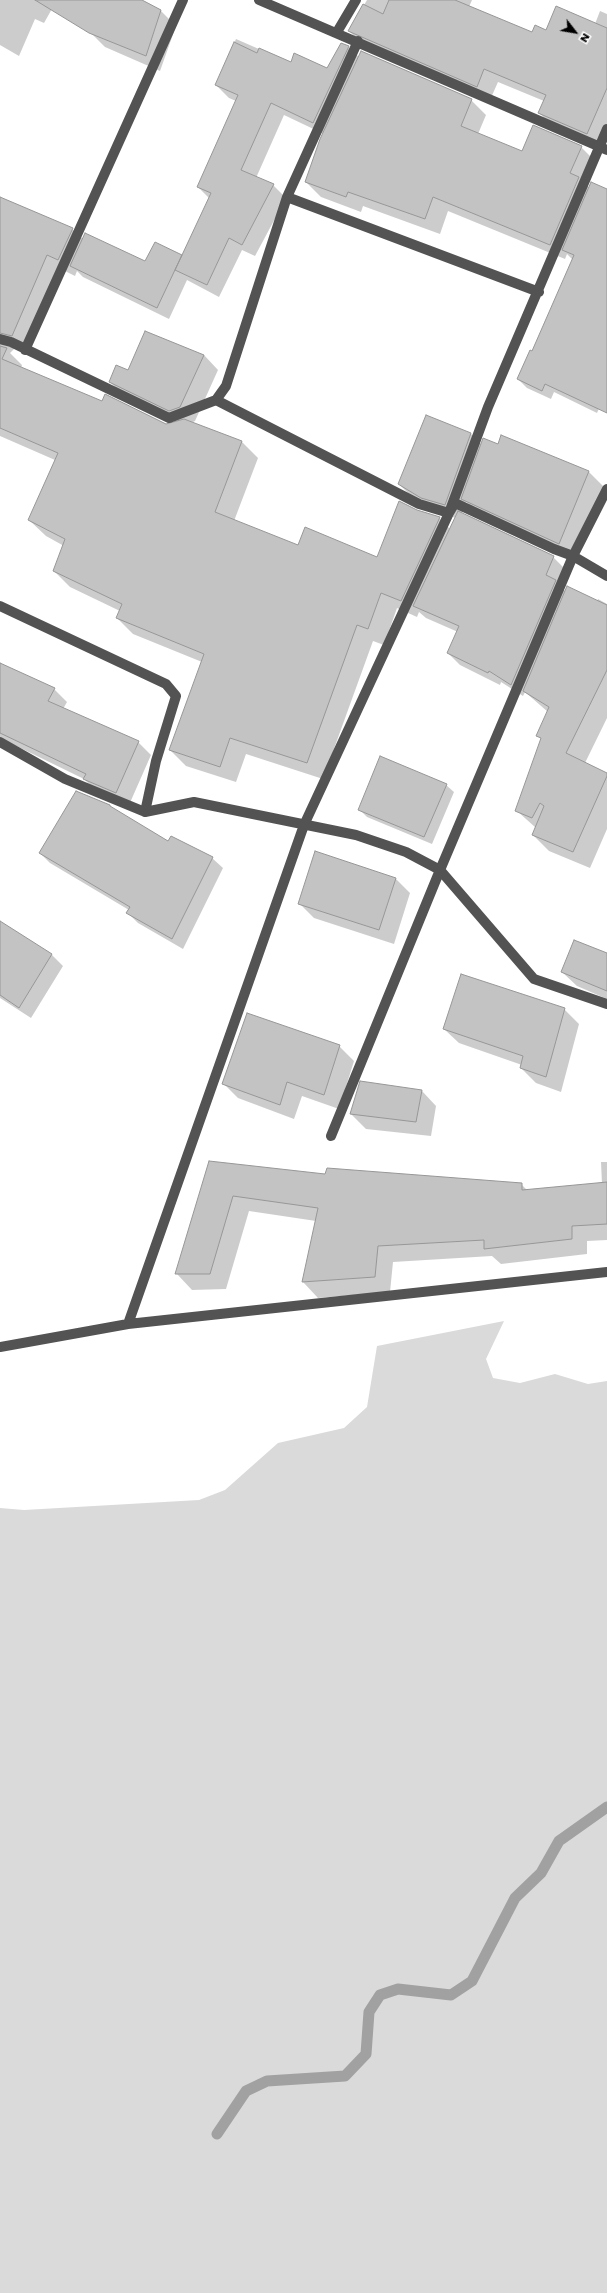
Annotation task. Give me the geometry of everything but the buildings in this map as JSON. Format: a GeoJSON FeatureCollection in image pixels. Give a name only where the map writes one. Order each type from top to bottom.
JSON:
{"type":"FeatureCollection","features":[{"type":"Feature","properties":{"kind":"street"},"geometry":{"type":"LineString","coordinates":[[25,350],[183,0]]}},
{"type":"Feature","properties":{"kind":"street"},"geometry":{"type":"LineString","coordinates":[[259,0],[358,41],[603,149]]}},
{"type":"Feature","properties":{"kind":"street"},"geometry":{"type":"LineString","coordinates":[[337,32],[356,0]]}},
{"type":"Feature","properties":{"kind":"street"},"geometry":{"type":"LineString","coordinates":[[0,339],[169,418],[216,400],[226,386],[287,197],[358,41]]}},
{"type":"Feature","properties":{"kind":"street"},"geometry":{"type":"LineString","coordinates":[[128,1324],[304,825],[449,513],[488,407],[603,149],[607,129]]}},
{"type":"Feature","properties":{"kind":"street"},"geometry":{"type":"LineString","coordinates":[[287,197],[539,292]]}},
{"type":"Feature","properties":{"kind":"street"},"geometry":{"type":"LineString","coordinates":[[216,400],[395,493],[418,504],[449,513]]}},
{"type":"Feature","properties":{"kind":"street"},"geometry":{"type":"LineString","coordinates":[[331,1136],[440,870],[573,556],[607,489]]}},
{"type":"Feature","properties":{"kind":"street"},"geometry":{"type":"LineString","coordinates":[[449,513],[456,503],[554,549],[573,556],[607,576]]}},
{"type":"Feature","properties":{"kind":"street"},"geometry":{"type":"LineString","coordinates":[[0,606],[166,684],[176,696],[156,760],[145,812]]}},
{"type":"Feature","properties":{"kind":"street"},"geometry":{"type":"LineString","coordinates":[[0,742],[65,779],[145,812],[194,802],[356,835],[406,852],[440,870],[534,979],[607,1004]]}},
{"type":"Feature","properties":{"kind":"street"},"geometry":{"type":"LineString","coordinates":[[0,1347],[128,1324],[607,1272]]}},
{"type":"Feature","properties":{"kind":"shaded area"},"geometry":{"type":"Polygon","coordinates":[[[504,1321],[486,1359],[493,1378],[520,1383],[555,1374],[588,1384],[607,1381],[607,2293],[0,2293],[0,1508],[24,1510],[199,1500],[225,1490],[278,1443],[344,1428],[367,1407],[377,1346],[504,1321]]]}},
{"type":"Feature","properties":{"kind":"waterway"},"geometry":{"type":"LineString","coordinates":[[217,2134],[246,2091],[267,2081],[345,2076],[366,2054],[369,2012],[380,1995],[398,1989],[451,1995],[472,1981],[515,1898],[541,1873],[559,1841],[607,1807]]}}]}
